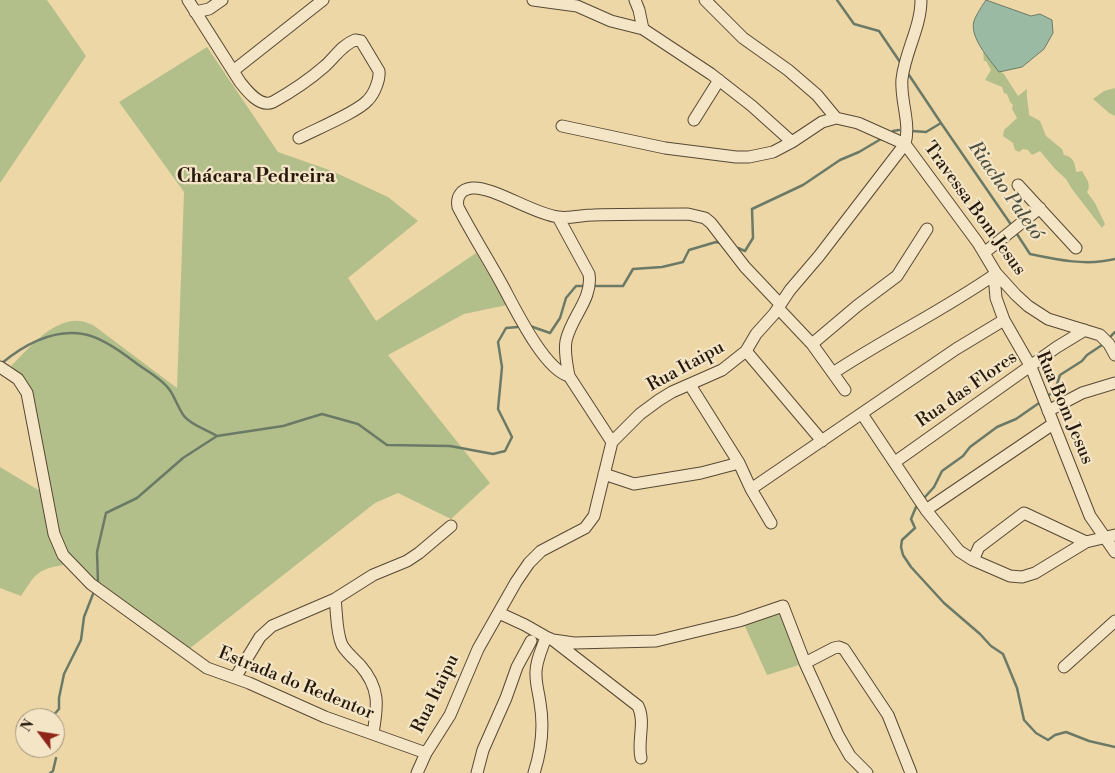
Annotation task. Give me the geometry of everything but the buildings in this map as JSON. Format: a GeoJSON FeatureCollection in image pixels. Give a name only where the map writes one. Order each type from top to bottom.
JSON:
{"type":"FeatureCollection","features":[{"type":"Feature","properties":{"kind":"street"},"geometry":{"type":"LineString","coordinates":[[188,0],[233,71],[250,93],[264,103],[269,104],[306,81],[346,44],[355,40],[361,42],[379,71],[372,94],[361,106],[299,138]]}},
{"type":"Feature","properties":{"kind":"street"},"geometry":{"type":"LineString","coordinates":[[195,12],[209,9],[222,0]]}},
{"type":"Feature","properties":{"kind":"street"},"geometry":{"type":"LineString","coordinates":[[233,71],[324,0]]}},
{"type":"Feature","properties":{"kind":"street"},"geometry":{"type":"LineString","coordinates":[[533,0],[577,6],[611,20],[643,29],[719,80],[752,106],[792,142]]}},
{"type":"Feature","properties":{"kind":"street"},"geometry":{"type":"LineString","coordinates":[[635,0],[643,29]]}},
{"type":"Feature","properties":{"kind":"street"},"geometry":{"type":"LineString","coordinates":[[706,0],[743,38],[788,70],[817,95],[836,118]]}},
{"type":"Feature","properties":{"kind":"street"},"geometry":{"type":"LineString","coordinates":[[562,126],[664,148],[736,157],[774,152],[822,122],[836,118],[867,126],[905,144],[906,126],[902,99],[902,77],[919,19],[921,0]]}},
{"type":"Feature","properties":{"kind":"street"},"geometry":{"type":"LineString","coordinates":[[694,120],[719,80]]}},
{"type":"Feature","properties":{"kind":"street","name":"Travessa Bom Jesus"},"geometry":{"type":"LineString","coordinates":[[905,144],[984,253],[995,274],[1028,306],[1043,317],[1100,335],[1109,344],[1115,355]]}},
{"type":"Feature","properties":{"kind":"street","name":"Rua Itaipu"},"geometry":{"type":"LineString","coordinates":[[417,773],[426,753],[450,716],[478,649],[516,582],[529,564],[541,552],[578,532],[594,516],[612,442],[635,419],[659,400],[672,392],[722,370],[746,351],[756,334],[795,283],[820,256],[905,144]]}},
{"type":"Feature","properties":{"kind":"street"},"geometry":{"type":"LineString","coordinates":[[1018,185],[1076,248]]}},
{"type":"Feature","properties":{"kind":"street"},"geometry":{"type":"LineString","coordinates":[[570,376],[560,372],[548,360],[525,327],[467,224],[458,206],[458,199],[462,192],[467,189],[483,189],[524,206],[558,217],[688,214],[705,218],[716,228],[745,267],[812,344],[845,390]]}},
{"type":"Feature","properties":{"kind":"street"},"geometry":{"type":"LineString","coordinates":[[984,253],[1040,208]]}},
{"type":"Feature","properties":{"kind":"street"},"geometry":{"type":"LineString","coordinates":[[558,217],[589,274],[590,281],[584,302],[566,340],[566,359],[570,376],[612,442]]}},
{"type":"Feature","properties":{"kind":"street"},"geometry":{"type":"LineString","coordinates":[[812,344],[857,306],[897,276],[927,230]]}},
{"type":"Feature","properties":{"kind":"street"},"geometry":{"type":"LineString","coordinates":[[833,373],[871,348],[995,274]]}},
{"type":"Feature","properties":{"kind":"street","name":"Rua Bom Jesus"},"geometry":{"type":"LineString","coordinates":[[995,274],[996,298],[1004,320],[1031,367],[1090,516],[1115,552]]}},
{"type":"Feature","properties":{"kind":"street"},"geometry":{"type":"LineString","coordinates":[[751,489],[963,345],[1004,320]]}},
{"type":"Feature","properties":{"kind":"street","name":"Rua das Flores"},"geometry":{"type":"LineString","coordinates":[[895,462],[1057,347],[1084,330]]}},
{"type":"Feature","properties":{"kind":"street"},"geometry":{"type":"LineString","coordinates":[[746,351],[822,441]]}},
{"type":"Feature","properties":{"kind":"street","name":"Estrada do Redentor"},"geometry":{"type":"LineString","coordinates":[[0,367],[18,379],[27,393],[54,534],[63,555],[91,584],[207,668],[326,717],[426,753]]}},
{"type":"Feature","properties":{"kind":"street"},"geometry":{"type":"LineString","coordinates":[[1048,411],[1082,393],[1115,383]]}},
{"type":"Feature","properties":{"kind":"street"},"geometry":{"type":"LineString","coordinates":[[690,385],[739,464],[771,523]]}},
{"type":"Feature","properties":{"kind":"street"},"geometry":{"type":"LineString","coordinates":[[862,414],[926,510],[959,552],[973,560],[1010,576],[1022,577],[1035,573],[1086,542],[1115,535]]}},
{"type":"Feature","properties":{"kind":"street"},"geometry":{"type":"LineString","coordinates":[[926,510],[1053,424]]}},
{"type":"Feature","properties":{"kind":"street"},"geometry":{"type":"LineString","coordinates":[[604,474],[634,484],[701,473],[739,464]]}},
{"type":"Feature","properties":{"kind":"street"},"geometry":{"type":"LineString","coordinates":[[973,560],[979,547],[1024,513],[1086,542]]}},
{"type":"Feature","properties":{"kind":"street"},"geometry":{"type":"LineString","coordinates":[[1103,537],[1115,525]]}},
{"type":"Feature","properties":{"kind":"street"},"geometry":{"type":"LineString","coordinates":[[235,678],[257,641],[266,631],[293,616],[335,599],[372,576],[407,561],[451,526]]}},
{"type":"Feature","properties":{"kind":"street"},"geometry":{"type":"LineString","coordinates":[[335,599],[342,645],[371,679],[374,687],[376,716],[373,734]]}},
{"type":"Feature","properties":{"kind":"street"},"geometry":{"type":"LineString","coordinates":[[549,639],[574,643],[656,641],[739,621],[783,606],[805,663],[838,735],[850,756],[867,773]]}},
{"type":"Feature","properties":{"kind":"street"},"geometry":{"type":"LineString","coordinates":[[499,613],[549,639],[638,706],[642,717],[639,744],[641,758]]}},
{"type":"Feature","properties":{"kind":"street"},"geometry":{"type":"LineString","coordinates":[[1064,667],[1115,621]]}},
{"type":"Feature","properties":{"kind":"street"},"geometry":{"type":"LineString","coordinates":[[534,773],[538,760],[542,716],[536,670],[549,639]]}},
{"type":"Feature","properties":{"kind":"street"},"geometry":{"type":"LineString","coordinates":[[477,773],[483,750],[506,698],[517,667],[531,641]]}},
{"type":"Feature","properties":{"kind":"street"},"geometry":{"type":"LineString","coordinates":[[805,663],[834,648],[844,649],[888,715],[911,773]]}},
{"type":"Feature","properties":{"kind":"shaded area"},"geometry":{"type":"Polygon","coordinates":[[[0,0],[47,0],[86,56],[0,183],[0,0]]]}},
{"type":"Feature","properties":{"kind":"shaded area"},"geometry":{"type":"Polygon","coordinates":[[[986,0],[1031,16],[1040,14],[1052,20],[1053,33],[1044,49],[1022,67],[999,72],[977,41],[973,27],[974,21],[986,0]]]}},
{"type":"Feature","properties":{"kind":"shaded area"},"geometry":{"type":"Polygon","coordinates":[[[207,47],[278,152],[332,171],[388,197],[418,221],[348,278],[376,321],[476,253],[507,305],[464,314],[388,355],[490,483],[451,519],[398,493],[375,503],[189,649],[80,568],[68,554],[59,535],[32,391],[25,379],[11,366],[48,331],[70,321],[81,321],[93,325],[177,388],[184,192],[119,102],[207,47]]]}},
{"type":"Feature","properties":{"kind":"shaded area"},"geometry":{"type":"Polygon","coordinates":[[[983,52],[991,57],[1018,96],[1027,89],[1029,115],[1040,121],[1046,136],[1062,149],[1064,155],[1072,159],[1076,172],[1082,171],[1089,184],[1087,192],[1095,203],[1105,224],[1102,228],[1066,179],[1040,151],[1032,155],[1028,150],[1023,149],[1019,152],[1015,150],[1013,143],[1003,136],[1004,130],[1017,118],[1012,109],[1013,105],[1002,87],[985,80],[991,70],[986,61],[984,61],[983,52]]]}},
{"type":"Feature","properties":{"kind":"shaded area"},"geometry":{"type":"Polygon","coordinates":[[[1115,88],[1115,116],[1093,99],[1104,91],[1115,88]]]}},
{"type":"Feature","properties":{"kind":"shaded area"},"geometry":{"type":"Polygon","coordinates":[[[0,467],[40,491],[53,543],[63,565],[42,571],[21,596],[0,588],[0,467]]]}},
{"type":"Feature","properties":{"kind":"shaded area"},"geometry":{"type":"Polygon","coordinates":[[[783,608],[799,665],[767,675],[743,622],[783,608]]]}},
{"type":"Feature","properties":{"kind":"waterway","name":"Riacho Paletó"},"geometry":{"type":"LineString","coordinates":[[837,0],[854,24],[879,31],[900,62]]}},
{"type":"Feature","properties":{"kind":"waterway"},"geometry":{"type":"LineString","coordinates":[[909,75],[941,123],[926,132],[912,131]]}},
{"type":"Feature","properties":{"kind":"waterway","name":"Riacho Paletó"},"geometry":{"type":"LineString","coordinates":[[941,123],[1012,226]]}},
{"type":"Feature","properties":{"kind":"waterway"},"geometry":{"type":"LineString","coordinates":[[893,131],[899,130]]}},
{"type":"Feature","properties":{"kind":"waterway"},"geometry":{"type":"LineString","coordinates":[[738,248],[745,251],[753,238],[752,209],[803,185],[840,160],[859,152],[881,139]]}},
{"type":"Feature","properties":{"kind":"waterway","name":"Riacho Paletó"},"geometry":{"type":"LineString","coordinates":[[1015,231],[1030,254],[1083,262],[1115,259]]}},
{"type":"Feature","properties":{"kind":"waterway"},"geometry":{"type":"LineString","coordinates":[[596,286],[623,286],[633,269],[662,267],[683,262],[689,250],[716,242],[720,243]]}},
{"type":"Feature","properties":{"kind":"waterway"},"geometry":{"type":"LineString","coordinates":[[530,326],[550,333],[560,318],[566,298],[576,286],[583,286]]}},
{"type":"Feature","properties":{"kind":"waterway"},"geometry":{"type":"LineString","coordinates":[[98,582],[97,552],[106,513],[137,498],[183,458],[217,436],[283,426],[322,414],[358,424],[387,445],[450,446],[493,454],[505,451],[512,437],[498,409],[502,367],[498,342],[506,328],[518,327]]}},
{"type":"Feature","properties":{"kind":"waterway"},"geometry":{"type":"LineString","coordinates":[[1111,336],[1115,332]]}},
{"type":"Feature","properties":{"kind":"waterway"},"geometry":{"type":"LineString","coordinates":[[2,363],[20,350],[50,336],[72,333],[89,335],[111,346],[158,378],[169,389],[187,419],[217,436]]}},
{"type":"Feature","properties":{"kind":"waterway"},"geometry":{"type":"LineString","coordinates":[[1049,395],[1055,390],[1060,375],[1102,345]]}},
{"type":"Feature","properties":{"kind":"waterway"},"geometry":{"type":"LineString","coordinates":[[925,497],[934,487],[942,471],[963,456],[970,447],[997,427],[1016,419],[1039,403]]}},
{"type":"Feature","properties":{"kind":"waterway"},"geometry":{"type":"LineString","coordinates":[[916,507],[911,519],[915,528],[902,540],[903,555],[911,567],[944,603],[991,646],[1003,654],[1017,688],[1024,720],[1036,733],[1048,740],[1055,735],[1066,732],[1089,741],[1115,747]]}},
{"type":"Feature","properties":{"kind":"waterway"},"geometry":{"type":"LineString","coordinates":[[59,708],[64,674],[81,640],[84,617],[93,594]]}},
{"type":"Feature","properties":{"kind":"waterway"},"geometry":{"type":"LineString","coordinates":[[50,773],[53,771],[56,758]]}},
{"type":"Feature","properties":{"kind":"district","name":"Chácara Pedreira"},"geometry":{"type":"Point","coordinates":[256,177]}}]}
